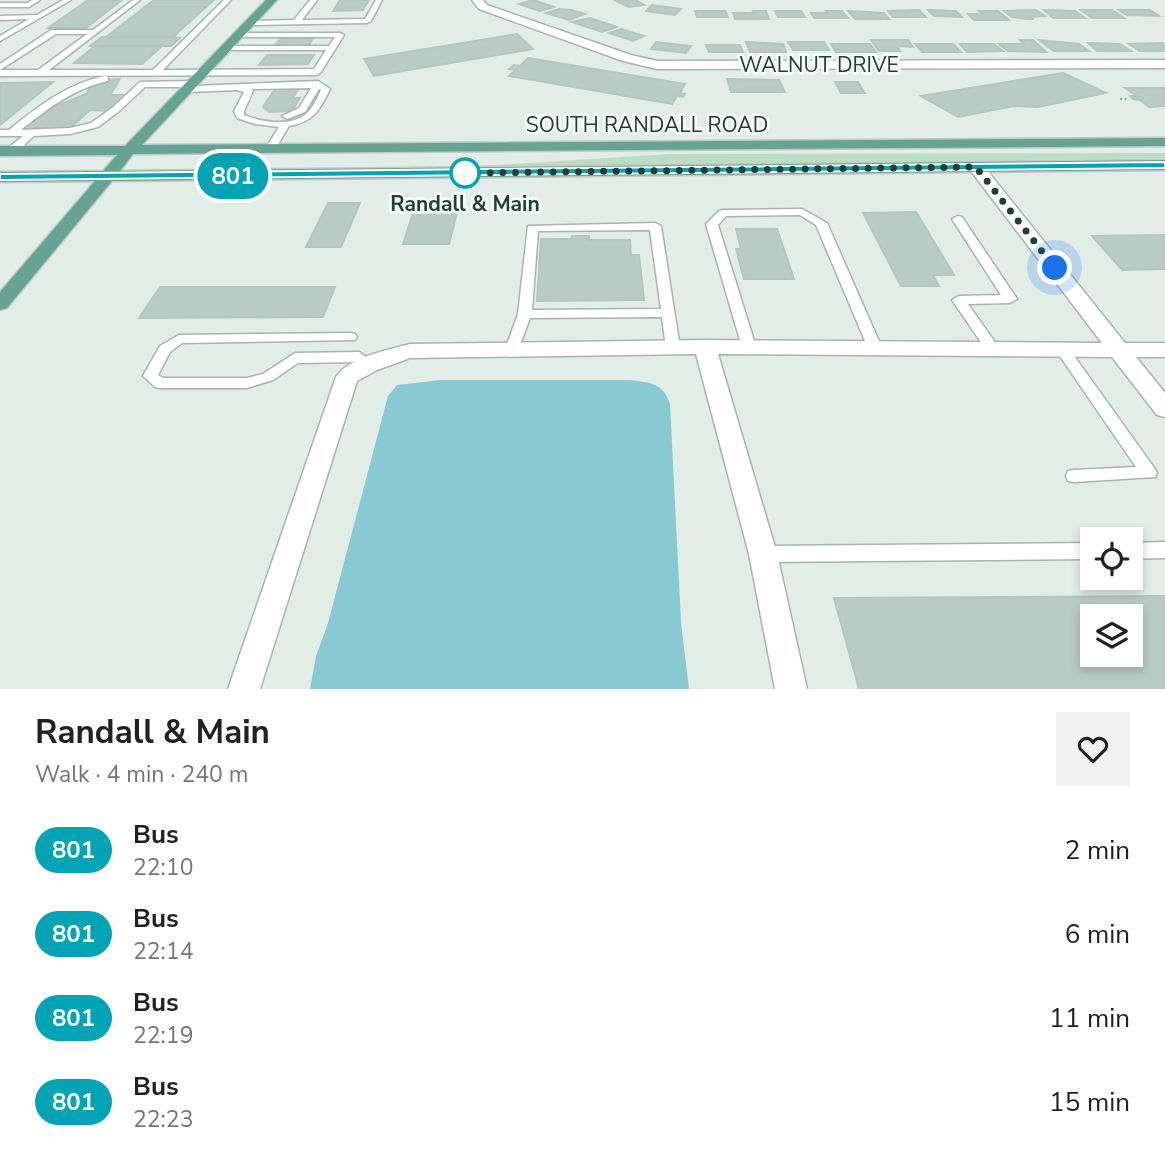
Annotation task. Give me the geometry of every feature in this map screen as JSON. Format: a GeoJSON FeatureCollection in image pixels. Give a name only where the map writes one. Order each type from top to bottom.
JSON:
{"type":"FeatureCollection","features":[{"type":"Feature","properties":{"kind":"main road"},"geometry":{"type":"LineString","coordinates":[[0,304],[105,177],[272,0]]}},
{"type":"Feature","properties":{"kind":"main road","name":"SOUTH RANDALL ROAD"},"geometry":{"type":"LineString","coordinates":[[5,151],[1165,142]]}},
{"type":"Feature","properties":{"kind":"main road"},"geometry":{"type":"LineString","coordinates":[[0,177],[1165,165]]}},
{"type":"Feature","properties":{"kind":"street","name":"WALNUT DRIVE"},"geometry":{"type":"LineString","coordinates":[[480,4],[627,58],[657,65],[1165,64]]}},
{"type":"Feature","properties":{"kind":"street"},"geometry":{"type":"LineString","coordinates":[[976,167],[1165,409]]}},
{"type":"Feature","properties":{"kind":"street"},"geometry":{"type":"LineString","coordinates":[[244,689],[347,377],[363,366],[410,351],[705,347],[1165,350]]}},
{"type":"Feature","properties":{"kind":"street"},"geometry":{"type":"LineString","coordinates":[[705,347],[763,555],[792,689]]}},
{"type":"Feature","properties":{"kind":"lane"},"geometry":{"type":"LineString","coordinates":[[0,5],[29,5],[37,0]]}},
{"type":"Feature","properties":{"kind":"lane"},"geometry":{"type":"LineString","coordinates":[[0,39],[68,0]]}},
{"type":"Feature","properties":{"kind":"lane"},"geometry":{"type":"LineString","coordinates":[[40,73],[137,0]]}},
{"type":"Feature","properties":{"kind":"lane"},"geometry":{"type":"LineString","coordinates":[[155,73],[228,0]]}},
{"type":"Feature","properties":{"kind":"lane"},"geometry":{"type":"LineString","coordinates":[[296,22],[314,0]]}},
{"type":"Feature","properties":{"kind":"lane"},"geometry":{"type":"LineString","coordinates":[[250,23],[367,22],[379,0]]}},
{"type":"Feature","properties":{"kind":"lane"},"geometry":{"type":"LineString","coordinates":[[0,18],[41,17]]}},
{"type":"Feature","properties":{"kind":"lane"},"geometry":{"type":"LineString","coordinates":[[0,71],[54,32],[94,32]]}},
{"type":"Feature","properties":{"kind":"lane"},"geometry":{"type":"LineString","coordinates":[[6,133],[94,79],[123,78],[143,85],[317,72],[340,35],[239,35]]}},
{"type":"Feature","properties":{"kind":"lane"},"geometry":{"type":"LineString","coordinates":[[227,48],[332,48]]}},
{"type":"Feature","properties":{"kind":"lane"},"geometry":{"type":"LineString","coordinates":[[0,71],[155,73],[240,88],[249,91],[239,111],[240,116]]}},
{"type":"Feature","properties":{"kind":"lane"},"geometry":{"type":"LineString","coordinates":[[240,88],[255,84],[312,84],[325,86],[326,89],[306,120],[286,123],[254,121],[240,116]]}},
{"type":"Feature","properties":{"kind":"lane"},"geometry":{"type":"LineString","coordinates":[[240,116],[296,114],[302,110],[316,88],[312,84]]}},
{"type":"Feature","properties":{"kind":"lane"},"geometry":{"type":"LineString","coordinates":[[6,133],[72,133],[88,129],[104,119],[143,85]]}},
{"type":"Feature","properties":{"kind":"lane"},"geometry":{"type":"LineString","coordinates":[[270,149],[286,123]]}},
{"type":"Feature","properties":{"kind":"lane"},"geometry":{"type":"LineString","coordinates":[[5,151],[32,133]]}},
{"type":"Feature","properties":{"kind":"lane"},"geometry":{"type":"LineString","coordinates":[[749,347],[712,224],[723,213],[802,212],[821,223],[875,348]]}},
{"type":"Feature","properties":{"kind":"lane"},"geometry":{"type":"LineString","coordinates":[[958,219],[1010,299],[960,300],[992,348]]}},
{"type":"Feature","properties":{"kind":"lane"},"geometry":{"type":"LineString","coordinates":[[512,350],[525,314],[532,228],[655,226],[673,348]]}},
{"type":"Feature","properties":{"kind":"lane"},"geometry":{"type":"LineString","coordinates":[[525,314],[667,313]]}},
{"type":"Feature","properties":{"kind":"lane"},"geometry":{"type":"LineString","coordinates":[[350,337],[179,339],[164,349],[150,376],[160,383],[247,383],[268,377],[295,359],[359,357]]}},
{"type":"Feature","properties":{"kind":"lane"},"geometry":{"type":"LineString","coordinates":[[1062,349],[1149,473],[1074,476]]}},
{"type":"Feature","properties":{"kind":"lane"},"geometry":{"type":"LineString","coordinates":[[1143,551],[1165,550]]}},
{"type":"Feature","properties":{"kind":"lane"},"geometry":{"type":"LineString","coordinates":[[763,555],[1080,551]]}},
{"type":"Feature","properties":{"kind":"path"},"geometry":{"type":"LineString","coordinates":[[1120,99],[1128,99]]}},
{"type":"Feature","properties":{"kind":"green space"},"geometry":{"type":"Polygon","coordinates":[[[1165,153],[1165,158],[462,167],[670,154],[1165,153]]]}},
{"type":"Feature","properties":{"kind":"water"},"geometry":{"type":"Polygon","coordinates":[[[441,380],[629,380],[655,385],[664,392],[670,404],[681,622],[689,689],[310,689],[316,656],[328,623],[388,396],[397,385],[441,380]]]}},
{"type":"Feature","properties":{"kind":"building"},"geometry":{"type":"Polygon","coordinates":[[[88,0],[122,0],[86,28],[48,28],[88,0]]]}},
{"type":"Feature","properties":{"kind":"building"},"geometry":{"type":"Polygon","coordinates":[[[154,0],[214,0],[206,7],[145,7],[154,0]]]}},
{"type":"Feature","properties":{"kind":"building"},"geometry":{"type":"Polygon","coordinates":[[[340,0],[369,0],[363,10],[333,11],[340,0]]]}},
{"type":"Feature","properties":{"kind":"building"},"geometry":{"type":"Polygon","coordinates":[[[533,0],[554,7],[540,11],[519,4],[533,0]]]}},
{"type":"Feature","properties":{"kind":"building"},"geometry":{"type":"Polygon","coordinates":[[[614,0],[635,0],[644,5],[629,7],[614,0]]]}},
{"type":"Feature","properties":{"kind":"building"},"geometry":{"type":"Polygon","coordinates":[[[652,5],[681,9],[675,15],[646,11],[652,5]]]}},
{"type":"Feature","properties":{"kind":"building"},"geometry":{"type":"Polygon","coordinates":[[[145,7],[206,7],[173,37],[106,37],[145,7]]]}},
{"type":"Feature","properties":{"kind":"building"},"geometry":{"type":"Polygon","coordinates":[[[559,9],[585,14],[569,20],[546,13],[559,9]]]}},
{"type":"Feature","properties":{"kind":"building"},"geometry":{"type":"Polygon","coordinates":[[[919,10],[926,17],[893,17],[888,11],[919,10]]]}},
{"type":"Feature","properties":{"kind":"building"},"geometry":{"type":"Polygon","coordinates":[[[928,10],[956,11],[962,17],[934,16],[928,10]]]}},
{"type":"Feature","properties":{"kind":"building"},"geometry":{"type":"Polygon","coordinates":[[[1036,10],[1045,16],[1026,19],[1012,17],[1004,11],[1036,10]]]}},
{"type":"Feature","properties":{"kind":"building"},"geometry":{"type":"Polygon","coordinates":[[[1044,10],[1075,11],[1085,18],[1053,18],[1044,10]]]}},
{"type":"Feature","properties":{"kind":"building"},"geometry":{"type":"Polygon","coordinates":[[[1081,10],[1112,10],[1124,18],[1092,18],[1081,10]]]}},
{"type":"Feature","properties":{"kind":"building"},"geometry":{"type":"Polygon","coordinates":[[[1119,10],[1150,10],[1159,16],[1127,15],[1119,10]]]}},
{"type":"Feature","properties":{"kind":"building"},"geometry":{"type":"Polygon","coordinates":[[[695,11],[725,11],[728,17],[697,17],[695,11]]]}},
{"type":"Feature","properties":{"kind":"building"},"geometry":{"type":"Polygon","coordinates":[[[753,11],[766,11],[769,19],[735,19],[733,13],[754,13],[753,11]]]}},
{"type":"Feature","properties":{"kind":"building"},"geometry":{"type":"Polygon","coordinates":[[[775,11],[801,11],[805,17],[778,17],[775,11]]]}},
{"type":"Feature","properties":{"kind":"building"},"geometry":{"type":"Polygon","coordinates":[[[826,11],[842,11],[848,18],[814,18],[811,13],[828,13],[826,11]]]}},
{"type":"Feature","properties":{"kind":"building"},"geometry":{"type":"Polygon","coordinates":[[[848,11],[884,13],[889,19],[855,19],[848,11]]]}},
{"type":"Feature","properties":{"kind":"building"},"geometry":{"type":"Polygon","coordinates":[[[979,11],[998,11],[1009,20],[974,20],[968,14],[984,14],[979,11]]]}},
{"type":"Feature","properties":{"kind":"building"},"geometry":{"type":"Polygon","coordinates":[[[590,18],[617,27],[602,32],[572,22],[590,18]]]}},
{"type":"Feature","properties":{"kind":"building"},"geometry":{"type":"Polygon","coordinates":[[[621,29],[644,36],[633,41],[609,33],[621,29]]]}},
{"type":"Feature","properties":{"kind":"building"},"geometry":{"type":"Polygon","coordinates":[[[517,34],[533,49],[374,76],[364,59],[517,34]]]}},
{"type":"Feature","properties":{"kind":"building"},"geometry":{"type":"Polygon","coordinates":[[[102,37],[180,38],[171,46],[90,46],[102,37]]]}},
{"type":"Feature","properties":{"kind":"building"},"geometry":{"type":"Polygon","coordinates":[[[281,37],[314,37],[309,45],[275,45],[281,37]]]}},
{"type":"Feature","properties":{"kind":"building"},"geometry":{"type":"Polygon","coordinates":[[[871,40],[908,40],[913,47],[897,46],[900,51],[879,51],[871,40]]]}},
{"type":"Feature","properties":{"kind":"building"},"geometry":{"type":"Polygon","coordinates":[[[1020,40],[1033,40],[1046,52],[1008,51],[999,44],[1024,44],[1020,40]]]}},
{"type":"Feature","properties":{"kind":"building"},"geometry":{"type":"Polygon","coordinates":[[[1039,40],[1079,44],[1089,51],[1054,51],[1039,40]]]}},
{"type":"Feature","properties":{"kind":"building"},"geometry":{"type":"Polygon","coordinates":[[[656,42],[691,46],[686,53],[651,49],[656,42]]]}},
{"type":"Feature","properties":{"kind":"building"},"geometry":{"type":"Polygon","coordinates":[[[746,42],[783,44],[786,52],[750,52],[746,42]]]}},
{"type":"Feature","properties":{"kind":"building"},"geometry":{"type":"Polygon","coordinates":[[[788,42],[824,42],[829,50],[793,50],[788,42]]]}},
{"type":"Feature","properties":{"kind":"building"},"geometry":{"type":"Polygon","coordinates":[[[1088,43],[1120,44],[1131,51],[1097,51],[1088,43]]]}},
{"type":"Feature","properties":{"kind":"building"},"geometry":{"type":"Polygon","coordinates":[[[1163,43],[1165,51],[1140,51],[1129,44],[1163,43]]]}},
{"type":"Feature","properties":{"kind":"building"},"geometry":{"type":"Polygon","coordinates":[[[831,44],[870,44],[876,52],[836,52],[831,44]]]}},
{"type":"Feature","properties":{"kind":"building"},"geometry":{"type":"Polygon","coordinates":[[[915,44],[953,44],[961,52],[922,52],[915,44]]]}},
{"type":"Feature","properties":{"kind":"building"},"geometry":{"type":"Polygon","coordinates":[[[960,44],[994,44],[1003,51],[967,52],[960,44]]]}},
{"type":"Feature","properties":{"kind":"building"},"geometry":{"type":"Polygon","coordinates":[[[706,45],[740,45],[743,52],[709,52],[706,45]]]}},
{"type":"Feature","properties":{"kind":"building"},"geometry":{"type":"Polygon","coordinates":[[[95,46],[161,47],[142,64],[74,63],[95,46]]]}},
{"type":"Feature","properties":{"kind":"building"},"geometry":{"type":"Polygon","coordinates":[[[267,55],[314,55],[308,64],[259,65],[267,55]]]}},
{"type":"Feature","properties":{"kind":"building"},"geometry":{"type":"Polygon","coordinates":[[[528,58],[685,84],[680,93],[685,94],[683,97],[677,96],[672,104],[509,76],[516,70],[509,69],[514,65],[520,66],[528,58]]]}},
{"type":"Feature","properties":{"kind":"building"},"geometry":{"type":"Polygon","coordinates":[[[1063,73],[1106,93],[1038,107],[1014,106],[958,117],[921,96],[1063,73]]]}},
{"type":"Feature","properties":{"kind":"building"},"geometry":{"type":"Polygon","coordinates":[[[120,79],[110,95],[126,95],[109,111],[90,110],[68,130],[26,130],[51,108],[86,94],[95,81],[120,79]]]}},
{"type":"Feature","properties":{"kind":"building"},"geometry":{"type":"Polygon","coordinates":[[[727,79],[779,80],[785,92],[731,92],[727,79]]]}},
{"type":"Feature","properties":{"kind":"building"},"geometry":{"type":"Polygon","coordinates":[[[53,82],[0,125],[0,83],[53,82]]]}},
{"type":"Feature","properties":{"kind":"building"},"geometry":{"type":"Polygon","coordinates":[[[835,82],[858,82],[865,93],[841,93],[835,82]]]}},
{"type":"Feature","properties":{"kind":"building"},"geometry":{"type":"Polygon","coordinates":[[[277,86],[300,86],[293,98],[300,98],[292,111],[269,112],[263,107],[277,86]]]}},
{"type":"Feature","properties":{"kind":"building"},"geometry":{"type":"Polygon","coordinates":[[[1125,88],[1165,88],[1165,106],[1149,107],[1140,100],[1133,99],[1130,96],[1137,96],[1125,88]]]}},
{"type":"Feature","properties":{"kind":"building"},"geometry":{"type":"Polygon","coordinates":[[[328,203],[360,203],[341,247],[306,247],[328,203]]]}},
{"type":"Feature","properties":{"kind":"building"},"geometry":{"type":"Polygon","coordinates":[[[916,212],[954,275],[933,275],[939,286],[901,286],[863,213],[916,212]]]}},
{"type":"Feature","properties":{"kind":"building"},"geometry":{"type":"Polygon","coordinates":[[[413,213],[457,213],[449,244],[403,244],[413,213]]]}},
{"type":"Feature","properties":{"kind":"building"},"geometry":{"type":"Polygon","coordinates":[[[736,229],[777,229],[794,279],[744,279],[736,249],[741,249],[736,229]]]}},
{"type":"Feature","properties":{"kind":"building"},"geometry":{"type":"Polygon","coordinates":[[[1165,235],[1165,269],[1122,270],[1092,236],[1165,235]]]}},
{"type":"Feature","properties":{"kind":"building"},"geometry":{"type":"Polygon","coordinates":[[[572,236],[589,236],[589,240],[630,240],[631,255],[639,255],[644,300],[537,301],[541,239],[571,239],[572,236]]]}},
{"type":"Feature","properties":{"kind":"building"},"geometry":{"type":"Polygon","coordinates":[[[160,287],[335,287],[323,317],[139,318],[160,287]]]}},
{"type":"Feature","properties":{"kind":"building"},"geometry":{"type":"Polygon","coordinates":[[[1165,596],[1165,689],[859,689],[834,598],[1165,596]]]}},
{"type":"Feature","properties":{"kind":"bus line","name":"801"},"geometry":{"type":"LineString","coordinates":[[0,177],[1165,165]]}},
{"type":"Feature","properties":{"kind":"place","name":"Randall & Main"},"geometry":{"type":"Point","coordinates":[465,173]}},
{"type":"Feature","properties":{"kind":"route"},"geometry":{"type":"LineString","coordinates":[[465,173],[976,167],[1055,268]]}}]}
